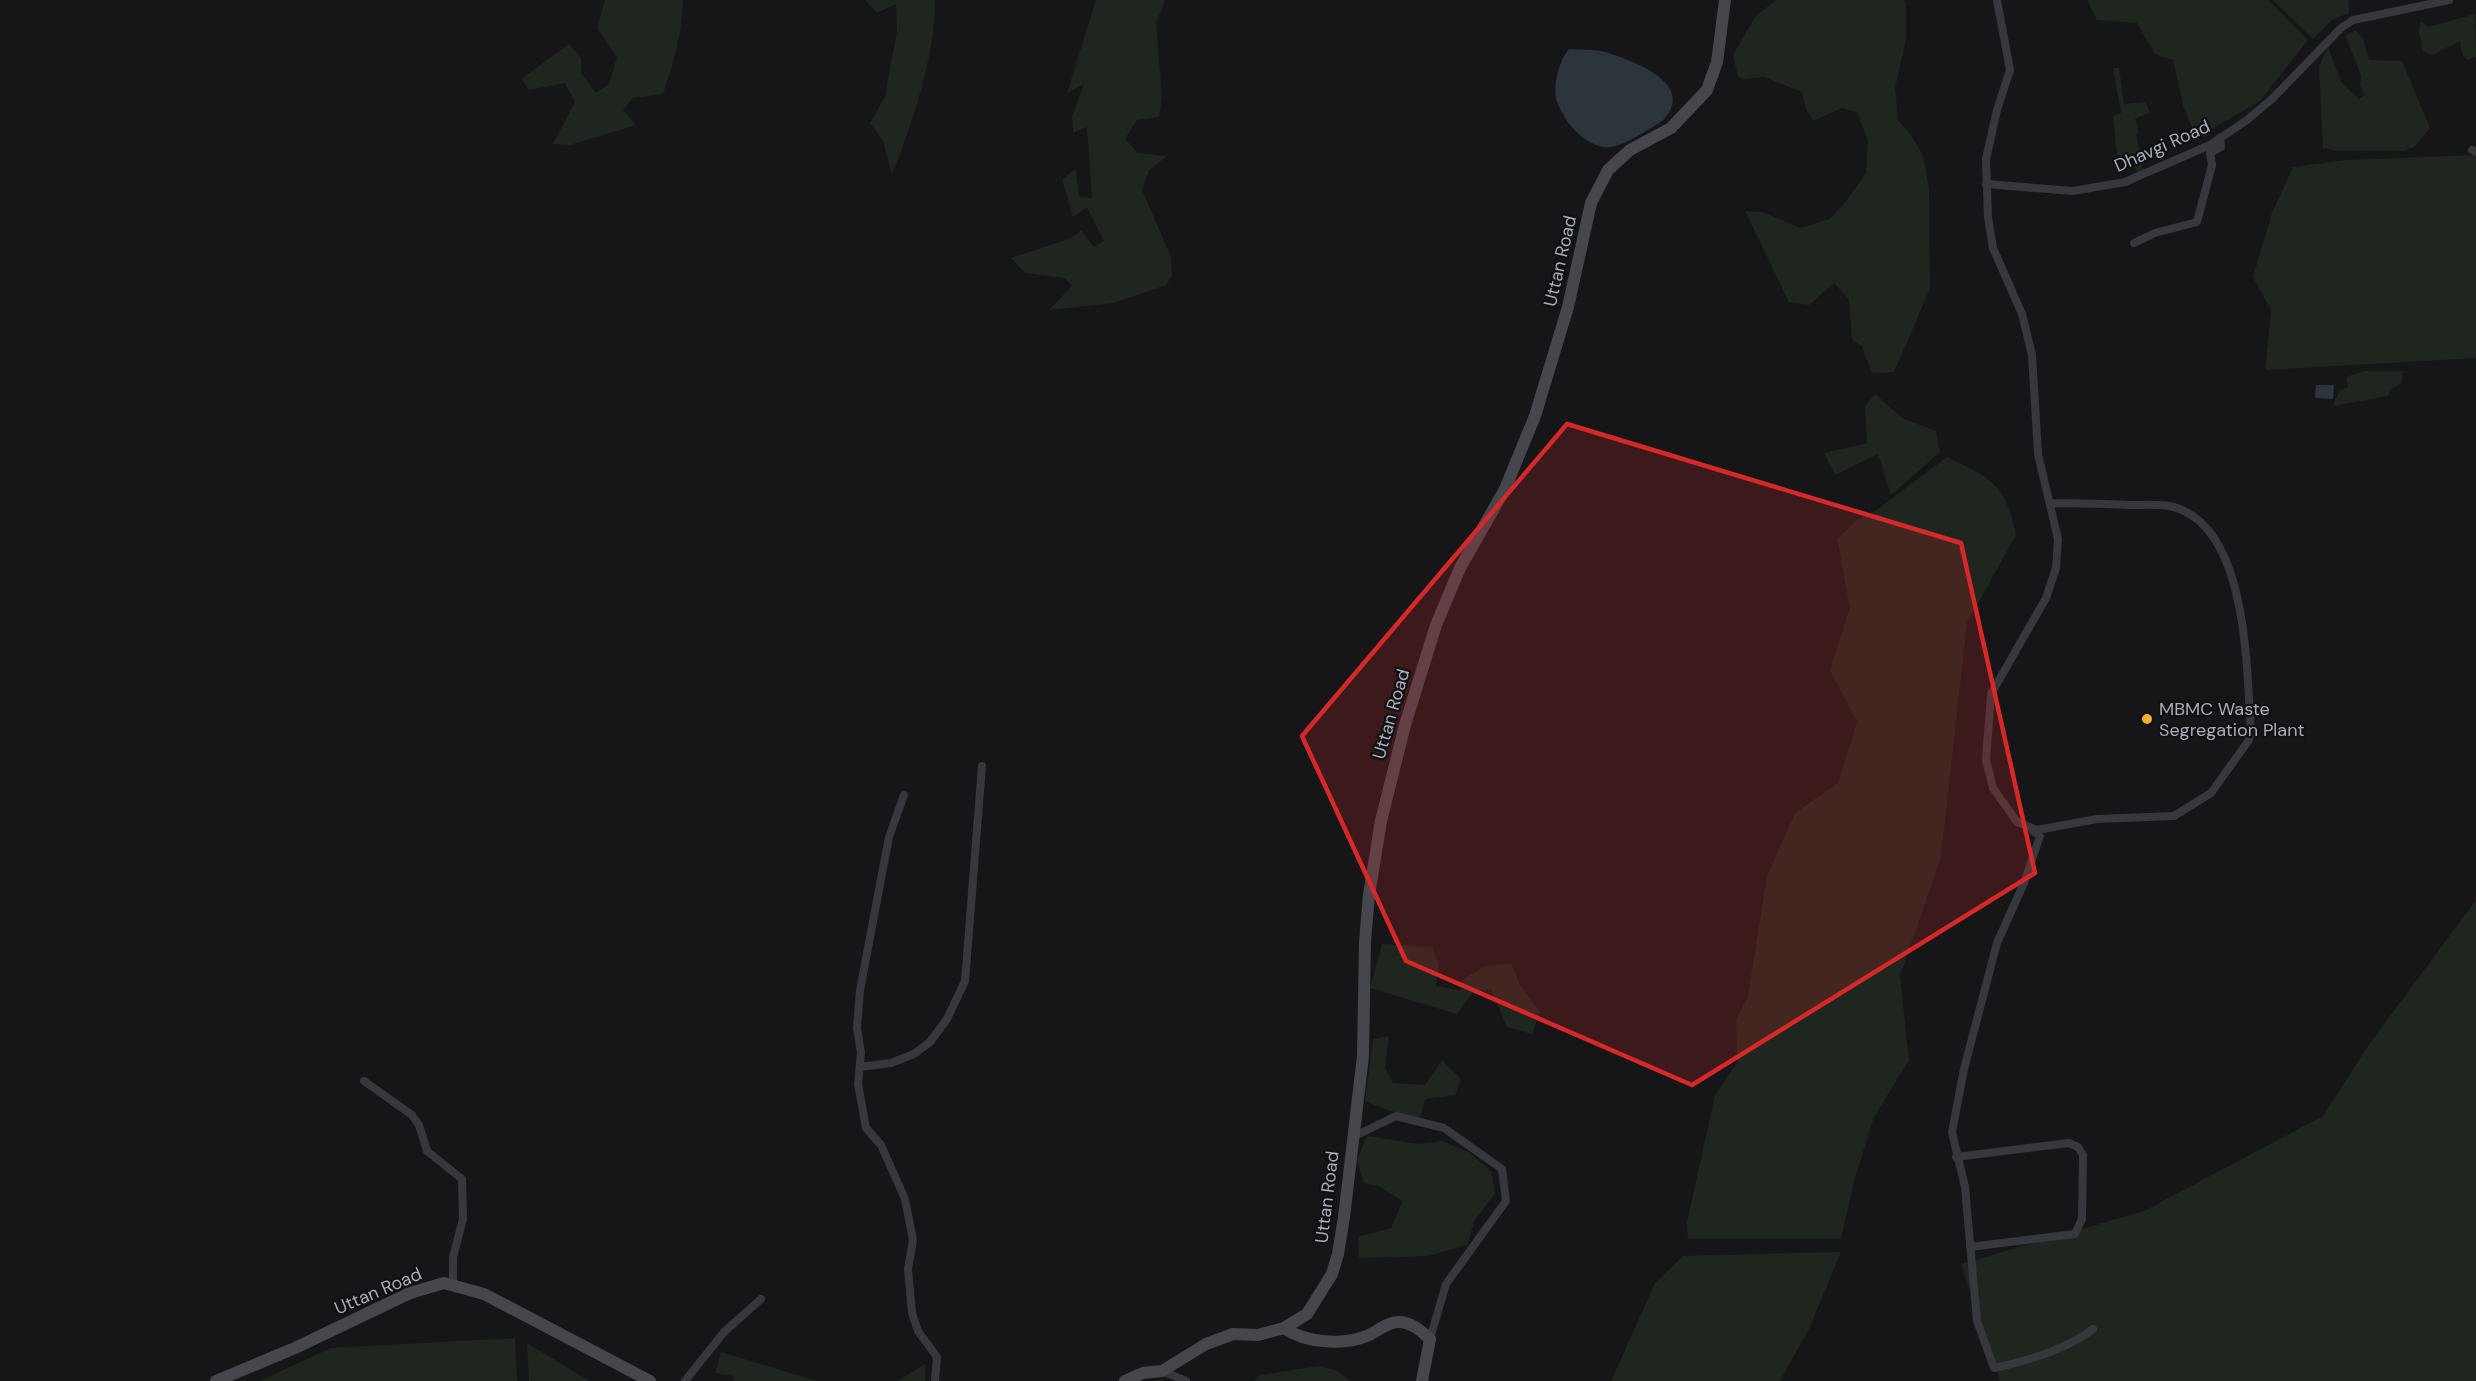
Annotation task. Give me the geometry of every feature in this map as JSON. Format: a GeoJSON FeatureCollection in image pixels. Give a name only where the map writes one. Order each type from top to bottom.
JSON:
{"type":"FeatureCollection","features":[{"type":"Feature","properties":{"kind":"main road","name":"Uttan Road"},"geometry":{"type":"LineString","coordinates":[[1125,1381],[1143,1373],[1162,1371],[1206,1344],[1233,1334],[1258,1335],[1284,1328],[1307,1314],[1332,1274],[1338,1254],[1363,1056],[1365,941],[1376,853],[1405,725],[1436,624],[1460,568],[1505,489],[1535,416],[1568,307],[1591,203],[1608,170],[1630,150],[1671,128],[1707,90],[1717,62],[1725,0]]}},
{"type":"Feature","properties":{"kind":"main road","name":"Uttan Road"},"geometry":{"type":"LineString","coordinates":[[216,1381],[295,1348],[410,1293],[444,1283],[484,1294],[650,1381]]}},
{"type":"Feature","properties":{"kind":"main road"},"geometry":{"type":"LineString","coordinates":[[1284,1328],[1302,1338],[1346,1340],[1364,1337],[1398,1322],[1416,1328],[1430,1339],[1422,1381]]}},
{"type":"Feature","properties":{"kind":"street"},"geometry":{"type":"LineString","coordinates":[[1997,0],[2010,70],[1997,110],[1986,159],[1986,184],[1993,249],[2022,314],[2032,355],[2038,454],[2044,489],[2051,503],[2058,539],[2056,568],[2046,598],[1991,694],[1986,760],[1993,788],[2017,822],[2040,836],[2024,883],[1997,943],[1952,1132],[1965,1188],[1977,1321],[1994,1368],[2031,1359],[2082,1338],[2093,1329]]}},
{"type":"Feature","properties":{"kind":"street","name":"Dhavgi Road"},"geometry":{"type":"LineString","coordinates":[[1986,184],[2073,191],[2096,189],[2125,182],[2220,138],[2272,99],[2341,28],[2354,20],[2449,0]]}},
{"type":"Feature","properties":{"kind":"street"},"geometry":{"type":"LineString","coordinates":[[2134,243],[2155,233],[2197,222],[2212,165],[2210,153],[2221,147],[2220,138]]}},
{"type":"Feature","properties":{"kind":"street"},"geometry":{"type":"LineString","coordinates":[[2025,826],[2047,830],[2097,819],[2174,816],[2211,793],[2249,740],[2251,731],[2239,598],[2223,556],[2210,532],[2193,514],[2169,506],[2051,503]]}},
{"type":"Feature","properties":{"kind":"street"},"geometry":{"type":"LineString","coordinates":[[860,1067],[891,1063],[914,1054],[930,1042],[947,1018],[965,981],[982,766]]}},
{"type":"Feature","properties":{"kind":"street"},"geometry":{"type":"LineString","coordinates":[[904,795],[889,837],[860,990],[857,1028],[861,1053],[858,1084],[866,1128],[880,1145],[905,1199],[913,1240],[908,1269],[912,1313],[918,1331],[937,1358],[935,1381]]}},
{"type":"Feature","properties":{"kind":"street"},"geometry":{"type":"LineString","coordinates":[[364,1081],[412,1115],[419,1125],[428,1151],[462,1179],[463,1219],[453,1257],[453,1286]]}},
{"type":"Feature","properties":{"kind":"street"},"geometry":{"type":"LineString","coordinates":[[1353,1137],[1396,1116],[1444,1128],[1502,1169],[1506,1202],[1446,1284],[1430,1339]]}},
{"type":"Feature","properties":{"kind":"street"},"geometry":{"type":"LineString","coordinates":[[1956,1157],[2069,1143],[2078,1148],[2083,1155],[2082,1219],[2074,1234],[1970,1247]]}},
{"type":"Feature","properties":{"kind":"street"},"geometry":{"type":"LineString","coordinates":[[685,1381],[724,1332],[761,1299]]}},
{"type":"Feature","properties":{"kind":"street"},"geometry":{"type":"LineString","coordinates":[[1162,1371],[1186,1381]]}},
{"type":"Feature","properties":{"kind":"highlighted area"},"geometry":{"type":"Polygon","coordinates":[[[1567,424],[1961,543],[2035,873],[1692,1085],[1406,961],[1302,736],[1567,424]]]}},
{"type":"Feature","properties":{"kind":"shaded area"},"geometry":{"type":"Polygon","coordinates":[[[605,0],[683,0],[677,48],[663,94],[633,98],[623,110],[636,125],[570,145],[553,144],[575,102],[565,83],[529,90],[521,79],[569,44],[581,58],[581,73],[596,93],[609,84],[617,57],[597,28],[605,0]]]}},
{"type":"Feature","properties":{"kind":"shaded area"},"geometry":{"type":"Polygon","coordinates":[[[865,0],[935,0],[927,66],[915,111],[892,174],[883,141],[870,123],[885,97],[897,31],[896,4],[877,13],[865,0]]]}},
{"type":"Feature","properties":{"kind":"shaded area"},"geometry":{"type":"Polygon","coordinates":[[[1096,0],[1165,0],[1156,24],[1162,96],[1159,117],[1137,120],[1125,139],[1138,153],[1167,156],[1149,170],[1142,190],[1171,257],[1172,276],[1166,285],[1114,303],[1049,310],[1072,286],[1065,278],[1025,273],[1011,258],[1071,238],[1081,230],[1094,247],[1104,241],[1087,207],[1073,217],[1062,179],[1076,169],[1079,197],[1092,198],[1087,127],[1073,133],[1072,117],[1084,84],[1067,93],[1096,0]]]}},
{"type":"Feature","properties":{"kind":"shaded area"},"geometry":{"type":"Polygon","coordinates":[[[1776,0],[1904,0],[1906,3],[1906,40],[1895,88],[1898,120],[1911,135],[1923,156],[1929,189],[1930,289],[1894,372],[1872,373],[1862,347],[1852,339],[1849,300],[1834,283],[1809,305],[1789,302],[1745,211],[1763,212],[1800,228],[1830,219],[1866,173],[1868,141],[1857,112],[1842,108],[1813,121],[1806,109],[1802,92],[1764,77],[1743,79],[1738,76],[1733,55],[1755,17],[1776,0]]]}},
{"type":"Feature","properties":{"kind":"shaded area"},"geometry":{"type":"Polygon","coordinates":[[[2087,0],[2268,0],[2308,40],[2260,101],[2196,138],[2183,105],[2173,60],[2155,54],[2137,23],[2097,20],[2087,0]]]}},
{"type":"Feature","properties":{"kind":"shaded area"},"geometry":{"type":"Polygon","coordinates":[[[2273,0],[2348,0],[2349,13],[2332,20],[2313,39],[2273,0]]]}},
{"type":"Feature","properties":{"kind":"shaded area"},"geometry":{"type":"Polygon","coordinates":[[[2475,14],[2476,57],[2467,60],[2462,54],[2460,41],[2432,55],[2423,51],[2419,32],[2421,21],[2428,27],[2475,14]]]}},
{"type":"Feature","properties":{"kind":"shaded area"},"geometry":{"type":"Polygon","coordinates":[[[2355,30],[2363,38],[2369,60],[2402,61],[2430,128],[2414,147],[2404,151],[2337,151],[2323,148],[2319,66],[2328,47],[2341,82],[2359,99],[2364,95],[2360,85],[2361,76],[2346,36],[2355,30]]]}},
{"type":"Feature","properties":{"kind":"shaded area"},"geometry":{"type":"Polygon","coordinates":[[[1569,49],[1605,52],[1644,67],[1657,75],[1667,84],[1672,94],[1672,106],[1664,119],[1633,139],[1613,147],[1603,147],[1581,136],[1565,118],[1555,91],[1562,60],[1569,49]]]}},
{"type":"Feature","properties":{"kind":"shaded area"},"geometry":{"type":"Polygon","coordinates":[[[2113,68],[2119,68],[2124,104],[2145,102],[2150,112],[2135,119],[2144,170],[2137,172],[2131,155],[2117,155],[2113,116],[2121,113],[2113,68]]]}},
{"type":"Feature","properties":{"kind":"shaded area"},"geometry":{"type":"Polygon","coordinates":[[[2476,155],[2476,358],[2265,370],[2271,310],[2253,277],[2272,213],[2293,167],[2347,160],[2476,155]]]}},
{"type":"Feature","properties":{"kind":"shaded area"},"geometry":{"type":"Polygon","coordinates":[[[2365,371],[2403,371],[2402,383],[2390,390],[2388,396],[2333,406],[2340,390],[2348,387],[2346,377],[2365,371]]]}},
{"type":"Feature","properties":{"kind":"shaded area"},"geometry":{"type":"Polygon","coordinates":[[[2316,385],[2334,385],[2333,399],[2315,398],[2316,385]]]}},
{"type":"Feature","properties":{"kind":"shaded area"},"geometry":{"type":"Polygon","coordinates":[[[1875,394],[1902,418],[1936,431],[1940,452],[1891,495],[1878,454],[1835,475],[1824,453],[1867,443],[1865,407],[1875,394]]]}},
{"type":"Feature","properties":{"kind":"shaded area"},"geometry":{"type":"Polygon","coordinates":[[[1947,457],[1986,477],[1994,485],[2007,504],[2016,535],[1967,623],[1941,857],[1900,976],[1909,1060],[1874,1117],[1854,1181],[1841,1239],[1688,1239],[1687,1222],[1715,1095],[1737,1063],[1736,1019],[1748,996],[1767,876],[1795,813],[1838,783],[1857,722],[1830,670],[1850,607],[1837,539],[1857,520],[1878,509],[1947,457]]]}},
{"type":"Feature","properties":{"kind":"shaded area"},"geometry":{"type":"Polygon","coordinates":[[[2476,900],[2476,1381],[2000,1381],[1961,1264],[2144,1211],[2323,1116],[2370,1043],[2476,900]]]}},
{"type":"Feature","properties":{"kind":"shaded area"},"geometry":{"type":"Polygon","coordinates":[[[1382,944],[1432,947],[1439,966],[1436,986],[1460,990],[1462,980],[1485,966],[1511,963],[1520,985],[1540,1012],[1532,1034],[1507,1027],[1491,989],[1473,992],[1457,1014],[1370,988],[1382,944]]]}},
{"type":"Feature","properties":{"kind":"shaded area"},"geometry":{"type":"Polygon","coordinates":[[[1389,1036],[1385,1067],[1393,1083],[1425,1085],[1442,1060],[1461,1079],[1455,1095],[1425,1099],[1420,1118],[1387,1110],[1365,1101],[1373,1039],[1389,1036]]]}},
{"type":"Feature","properties":{"kind":"shaded area"},"geometry":{"type":"Polygon","coordinates":[[[1367,1136],[1419,1144],[1442,1141],[1468,1152],[1491,1171],[1495,1193],[1475,1220],[1467,1245],[1428,1256],[1359,1258],[1358,1237],[1391,1228],[1403,1201],[1378,1186],[1364,1183],[1357,1160],[1367,1136]]]}},
{"type":"Feature","properties":{"kind":"shaded area"},"geometry":{"type":"Polygon","coordinates":[[[1841,1252],[1809,1329],[1780,1381],[1611,1381],[1655,1283],[1683,1256],[1841,1252]]]}},
{"type":"Feature","properties":{"kind":"shaded area"},"geometry":{"type":"Polygon","coordinates":[[[515,1338],[517,1381],[259,1381],[331,1348],[515,1338]]]}},
{"type":"Feature","properties":{"kind":"shaded area"},"geometry":{"type":"Polygon","coordinates":[[[527,1343],[589,1381],[529,1381],[527,1343]]]}},
{"type":"Feature","properties":{"kind":"shaded area"},"geometry":{"type":"Polygon","coordinates":[[[721,1352],[817,1381],[734,1381],[733,1376],[715,1373],[721,1352]]]}},
{"type":"Feature","properties":{"kind":"shaded area"},"geometry":{"type":"Polygon","coordinates":[[[925,1364],[925,1381],[898,1381],[925,1364]]]}},
{"type":"Feature","properties":{"kind":"shaded area"},"geometry":{"type":"Polygon","coordinates":[[[1319,1366],[1338,1371],[1350,1381],[1254,1381],[1260,1375],[1319,1366]]]}},
{"type":"Feature","properties":{"kind":"place","name":"MBMC Waste Segregation Plant"},"geometry":{"type":"Point","coordinates":[2147,719]}}]}
